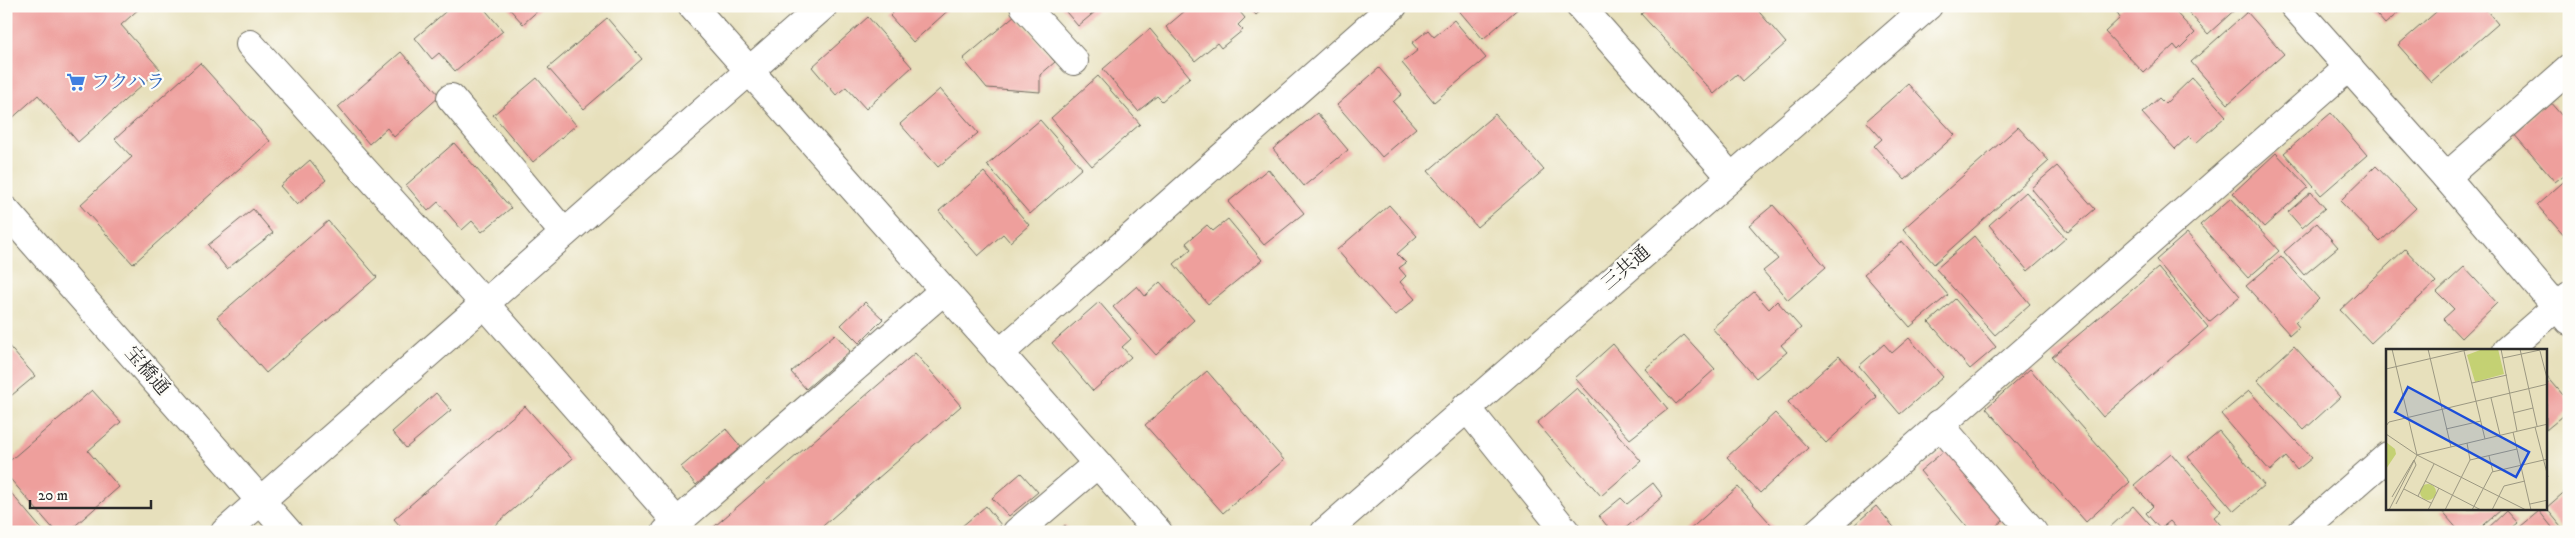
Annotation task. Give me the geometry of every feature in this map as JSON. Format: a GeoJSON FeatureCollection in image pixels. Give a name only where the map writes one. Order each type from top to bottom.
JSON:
{"type":"FeatureCollection","features":[{"type":"Feature","properties":{"kind":"street"},"geometry":{"type":"LineString","coordinates":[[692,6],[1158,532]]}},
{"type":"Feature","properties":{"kind":"street"},"geometry":{"type":"LineString","coordinates":[[225,532],[823,6]]}},
{"type":"Feature","properties":{"kind":"street"},"geometry":{"type":"LineString","coordinates":[[1024,6],[1074,61]]}},
{"type":"Feature","properties":{"kind":"street"},"geometry":{"type":"LineString","coordinates":[[999,354],[1393,6]]}},
{"type":"Feature","properties":{"kind":"street"},"geometry":{"type":"LineString","coordinates":[[1580,6],[1731,177]]}},
{"type":"Feature","properties":{"kind":"street","name":"三共通"},"geometry":{"type":"LineString","coordinates":[[1325,532],[1466,407],[1928,6]]}},
{"type":"Feature","properties":{"kind":"street"},"geometry":{"type":"LineString","coordinates":[[2294,6],[2565,308],[2508,349]]}},
{"type":"Feature","properties":{"kind":"street"},"geometry":{"type":"LineString","coordinates":[[250,44],[484,303],[672,527],[943,291]]}},
{"type":"Feature","properties":{"kind":"street"},"geometry":{"type":"LineString","coordinates":[[1818,532],[1939,424],[2349,67]]}},
{"type":"Feature","properties":{"kind":"street"},"geometry":{"type":"LineString","coordinates":[[2446,177],[2569,69]]}},
{"type":"Feature","properties":{"kind":"street"},"geometry":{"type":"LineString","coordinates":[[451,98],[564,233]]}},
{"type":"Feature","properties":{"kind":"street","name":"宝橋通"},"geometry":{"type":"LineString","coordinates":[[6,211],[288,532]]}},
{"type":"Feature","properties":{"kind":"street"},"geometry":{"type":"LineString","coordinates":[[1466,407],[1566,532]]}},
{"type":"Feature","properties":{"kind":"street"},"geometry":{"type":"LineString","coordinates":[[1939,424],[2033,532]]}},
{"type":"Feature","properties":{"kind":"street"},"geometry":{"type":"LineString","coordinates":[[2301,532],[2386,458]]}},
{"type":"Feature","properties":{"kind":"street"},"geometry":{"type":"LineString","coordinates":[[1017,532],[1097,464]]}},
{"type":"Feature","properties":{"kind":"building","name":"フクハラ"},"geometry":{"type":"Polygon","coordinates":[[[6,6],[142,6],[121,25],[160,69],[78,142],[38,95],[8,122],[6,6]]]}},
{"type":"Feature","properties":{"kind":"building"},"geometry":{"type":"Polygon","coordinates":[[[452,6],[482,6],[503,31],[455,71],[439,53],[432,59],[415,38],[452,6]]]}},
{"type":"Feature","properties":{"kind":"building"},"geometry":{"type":"Polygon","coordinates":[[[507,6],[543,6],[523,24],[507,6]]]}},
{"type":"Feature","properties":{"kind":"building"},"geometry":{"type":"Polygon","coordinates":[[[894,6],[953,6],[913,42],[890,16],[897,9],[894,6]]]}},
{"type":"Feature","properties":{"kind":"building"},"geometry":{"type":"Polygon","coordinates":[[[1061,6],[1102,6],[1078,26],[1061,6]]]}},
{"type":"Feature","properties":{"kind":"building"},"geometry":{"type":"Polygon","coordinates":[[[1183,6],[1235,6],[1245,18],[1238,25],[1243,30],[1221,48],[1217,43],[1195,61],[1166,27],[1186,10],[1183,6]]]}},
{"type":"Feature","properties":{"kind":"building"},"geometry":{"type":"Polygon","coordinates":[[[1248,6],[1266,6],[1256,15],[1248,6]]]}},
{"type":"Feature","properties":{"kind":"building"},"geometry":{"type":"Polygon","coordinates":[[[1455,6],[1521,6],[1483,39],[1455,6]]]}},
{"type":"Feature","properties":{"kind":"building"},"geometry":{"type":"Polygon","coordinates":[[[1650,6],[1754,6],[1786,43],[1743,81],[1737,74],[1714,94],[1641,14],[1650,6]]]}},
{"type":"Feature","properties":{"kind":"building"},"geometry":{"type":"Polygon","coordinates":[[[2124,6],[2170,6],[2195,33],[2178,50],[2174,45],[2144,73],[2105,32],[2120,18],[2117,13],[2124,6]]]}},
{"type":"Feature","properties":{"kind":"building"},"geometry":{"type":"Polygon","coordinates":[[[2183,6],[2239,6],[2208,34],[2183,6]]]}},
{"type":"Feature","properties":{"kind":"building"},"geometry":{"type":"Polygon","coordinates":[[[2369,6],[2406,6],[2385,24],[2369,6]]]}},
{"type":"Feature","properties":{"kind":"building"},"geometry":{"type":"Polygon","coordinates":[[[2443,6],[2483,6],[2498,24],[2431,82],[2398,45],[2443,6]]]}},
{"type":"Feature","properties":{"kind":"building"},"geometry":{"type":"Polygon","coordinates":[[[2247,12],[2284,54],[2228,104],[2191,62],[2247,12]]]}},
{"type":"Feature","properties":{"kind":"building"},"geometry":{"type":"Polygon","coordinates":[[[1015,15],[1055,62],[1040,75],[1040,92],[987,88],[963,59],[1015,15]]]}},
{"type":"Feature","properties":{"kind":"building"},"geometry":{"type":"Polygon","coordinates":[[[868,17],[912,67],[866,109],[846,87],[836,95],[812,67],[868,17]]]}},
{"type":"Feature","properties":{"kind":"building"},"geometry":{"type":"Polygon","coordinates":[[[607,18],[642,59],[584,109],[548,68],[607,18]]]}},
{"type":"Feature","properties":{"kind":"building"},"geometry":{"type":"Polygon","coordinates":[[[1454,20],[1486,58],[1434,102],[1402,63],[1418,50],[1412,43],[1428,30],[1434,37],[1454,20]]]}},
{"type":"Feature","properties":{"kind":"building"},"geometry":{"type":"Polygon","coordinates":[[[1150,29],[1190,77],[1162,101],[1157,96],[1138,111],[1103,69],[1150,29]]]}},
{"type":"Feature","properties":{"kind":"building"},"geometry":{"type":"Polygon","coordinates":[[[401,52],[440,96],[394,137],[387,128],[369,144],[338,107],[401,52]]]}},
{"type":"Feature","properties":{"kind":"building"},"geometry":{"type":"Polygon","coordinates":[[[200,63],[270,141],[133,264],[80,205],[132,157],[115,139],[200,63]]]}},
{"type":"Feature","properties":{"kind":"building"},"geometry":{"type":"Polygon","coordinates":[[[1379,68],[1402,94],[1393,102],[1416,128],[1382,157],[1337,105],[1379,68]]]}},
{"type":"Feature","properties":{"kind":"building"},"geometry":{"type":"Polygon","coordinates":[[[1098,76],[1140,124],[1092,166],[1051,118],[1098,76]]]}},
{"type":"Feature","properties":{"kind":"building"},"geometry":{"type":"Polygon","coordinates":[[[537,78],[576,125],[533,162],[493,115],[537,78]]]}},
{"type":"Feature","properties":{"kind":"building"},"geometry":{"type":"Polygon","coordinates":[[[2192,78],[2226,116],[2196,143],[2189,136],[2175,149],[2142,113],[2159,98],[2165,104],[2192,78]]]}},
{"type":"Feature","properties":{"kind":"building"},"geometry":{"type":"Polygon","coordinates":[[[1908,84],[1955,135],[1905,180],[1874,146],[1882,139],[1866,121],[1908,84]]]}},
{"type":"Feature","properties":{"kind":"building"},"geometry":{"type":"Polygon","coordinates":[[[940,89],[978,133],[938,167],[900,124],[940,89]]]}},
{"type":"Feature","properties":{"kind":"building"},"geometry":{"type":"Polygon","coordinates":[[[2549,101],[2569,124],[2569,171],[2555,182],[2513,133],[2549,101]]]}},
{"type":"Feature","properties":{"kind":"building"},"geometry":{"type":"Polygon","coordinates":[[[1317,113],[1348,150],[1304,186],[1273,149],[1317,113]]]}},
{"type":"Feature","properties":{"kind":"building"},"geometry":{"type":"Polygon","coordinates":[[[2331,113],[2367,155],[2321,195],[2284,153],[2331,113]]]}},
{"type":"Feature","properties":{"kind":"building"},"geometry":{"type":"Polygon","coordinates":[[[1495,114],[1544,170],[1477,227],[1428,171],[1495,114]]]}},
{"type":"Feature","properties":{"kind":"building"},"geometry":{"type":"Polygon","coordinates":[[[1040,120],[1082,168],[1030,214],[987,165],[1040,120]]]}},
{"type":"Feature","properties":{"kind":"building"},"geometry":{"type":"Polygon","coordinates":[[[2018,127],[2049,161],[1934,264],[1903,229],[2018,127]]]}},
{"type":"Feature","properties":{"kind":"building"},"geometry":{"type":"Polygon","coordinates":[[[454,143],[511,208],[482,232],[472,221],[462,230],[438,202],[428,211],[406,185],[454,143]]]}},
{"type":"Feature","properties":{"kind":"building"},"geometry":{"type":"Polygon","coordinates":[[[2276,153],[2308,187],[2264,227],[2233,193],[2276,153]]]}},
{"type":"Feature","properties":{"kind":"building"},"geometry":{"type":"Polygon","coordinates":[[[310,160],[326,180],[297,205],[280,186],[310,160]]]}},
{"type":"Feature","properties":{"kind":"building"},"geometry":{"type":"Polygon","coordinates":[[[2057,166],[2095,209],[2068,232],[2031,188],[2057,166]]]}},
{"type":"Feature","properties":{"kind":"building"},"geometry":{"type":"Polygon","coordinates":[[[2376,166],[2416,208],[2380,242],[2340,201],[2376,166]]]}},
{"type":"Feature","properties":{"kind":"building"},"geometry":{"type":"Polygon","coordinates":[[[1268,169],[1304,213],[1264,245],[1228,202],[1268,169]]]}},
{"type":"Feature","properties":{"kind":"building"},"geometry":{"type":"Polygon","coordinates":[[[984,172],[1029,225],[1010,242],[1003,234],[978,256],[939,211],[984,172]]]}},
{"type":"Feature","properties":{"kind":"building"},"geometry":{"type":"Polygon","coordinates":[[[2569,177],[2569,236],[2566,238],[2537,205],[2569,177]]]}},
{"type":"Feature","properties":{"kind":"building"},"geometry":{"type":"Polygon","coordinates":[[[2026,192],[2066,238],[2028,271],[1989,225],[2026,192]]]}},
{"type":"Feature","properties":{"kind":"building"},"geometry":{"type":"Polygon","coordinates":[[[2311,192],[2325,208],[2302,228],[2288,212],[2311,192]]]}},
{"type":"Feature","properties":{"kind":"building"},"geometry":{"type":"Polygon","coordinates":[[[2231,198],[2279,251],[2248,278],[2200,225],[2231,198]]]}},
{"type":"Feature","properties":{"kind":"building"},"geometry":{"type":"Polygon","coordinates":[[[1389,205],[1417,236],[1397,254],[1406,263],[1399,268],[1406,276],[1400,282],[1415,299],[1395,316],[1337,250],[1389,205]]]}},
{"type":"Feature","properties":{"kind":"building"},"geometry":{"type":"Polygon","coordinates":[[[1773,205],[1826,267],[1788,300],[1763,271],[1778,259],[1749,225],[1773,205]]]}},
{"type":"Feature","properties":{"kind":"building"},"geometry":{"type":"Polygon","coordinates":[[[253,209],[273,233],[227,269],[208,245],[253,209]]]}},
{"type":"Feature","properties":{"kind":"building"},"geometry":{"type":"Polygon","coordinates":[[[1228,219],[1262,260],[1208,304],[1174,264],[1191,249],[1186,243],[1207,225],[1213,231],[1228,219]]]}},
{"type":"Feature","properties":{"kind":"building"},"geometry":{"type":"Polygon","coordinates":[[[328,221],[377,277],[266,373],[217,317],[328,221]]]}},
{"type":"Feature","properties":{"kind":"building"},"geometry":{"type":"Polygon","coordinates":[[[2317,223],[2338,247],[2304,275],[2284,252],[2317,223]]]}},
{"type":"Feature","properties":{"kind":"building"},"geometry":{"type":"Polygon","coordinates":[[[2187,233],[2240,296],[2209,322],[2156,260],[2187,233]]]}},
{"type":"Feature","properties":{"kind":"building"},"geometry":{"type":"Polygon","coordinates":[[[1974,236],[2030,304],[1995,335],[1936,269],[1974,236]]]}},
{"type":"Feature","properties":{"kind":"building"},"geometry":{"type":"Polygon","coordinates":[[[1902,241],[1948,295],[1910,327],[1864,274],[1902,241]]]}},
{"type":"Feature","properties":{"kind":"building"},"geometry":{"type":"Polygon","coordinates":[[[2405,249],[2436,282],[2371,343],[2340,310],[2405,249]]]}},
{"type":"Feature","properties":{"kind":"building"},"geometry":{"type":"Polygon","coordinates":[[[2281,256],[2319,299],[2295,322],[2299,327],[2290,335],[2246,286],[2281,256]]]}},
{"type":"Feature","properties":{"kind":"building"},"geometry":{"type":"Polygon","coordinates":[[[2464,267],[2497,303],[2461,338],[2443,319],[2454,309],[2437,292],[2464,267]]]}},
{"type":"Feature","properties":{"kind":"building"},"geometry":{"type":"Polygon","coordinates":[[[2158,268],[2208,327],[2103,417],[2052,357],[2158,268]]]}},
{"type":"Feature","properties":{"kind":"building"},"geometry":{"type":"Polygon","coordinates":[[[1160,282],[1194,320],[1156,355],[1113,307],[1137,286],[1145,296],[1160,282]]]}},
{"type":"Feature","properties":{"kind":"building"},"geometry":{"type":"Polygon","coordinates":[[[1754,292],[1769,309],[1777,301],[1801,328],[1781,345],[1787,352],[1756,378],[1712,328],[1754,292]]]}},
{"type":"Feature","properties":{"kind":"building"},"geometry":{"type":"Polygon","coordinates":[[[1955,299],[1996,347],[1970,369],[1929,322],[1955,299]]]}},
{"type":"Feature","properties":{"kind":"building"},"geometry":{"type":"Polygon","coordinates":[[[865,302],[883,319],[859,343],[841,325],[865,302]]]}},
{"type":"Feature","properties":{"kind":"building"},"geometry":{"type":"Polygon","coordinates":[[[1099,302],[1131,339],[1122,347],[1131,357],[1093,391],[1052,343],[1099,302]]]}},
{"type":"Feature","properties":{"kind":"building"},"geometry":{"type":"Polygon","coordinates":[[[835,334],[850,351],[806,389],[791,372],[835,334]]]}},
{"type":"Feature","properties":{"kind":"building"},"geometry":{"type":"Polygon","coordinates":[[[1684,335],[1715,369],[1676,404],[1645,369],[1684,335]]]}},
{"type":"Feature","properties":{"kind":"building"},"geometry":{"type":"Polygon","coordinates":[[[1909,338],[1943,377],[1900,414],[1859,366],[1884,344],[1892,353],[1909,338]]]}},
{"type":"Feature","properties":{"kind":"building"},"geometry":{"type":"Polygon","coordinates":[[[6,343],[35,376],[6,400],[6,343]]]}},
{"type":"Feature","properties":{"kind":"building"},"geometry":{"type":"Polygon","coordinates":[[[1613,344],[1668,409],[1630,439],[1575,378],[1613,344]]]}},
{"type":"Feature","properties":{"kind":"building"},"geometry":{"type":"Polygon","coordinates":[[[2294,346],[2340,397],[2304,430],[2257,380],[2294,346]]]}},
{"type":"Feature","properties":{"kind":"building"},"geometry":{"type":"Polygon","coordinates":[[[915,353],[961,406],[816,532],[708,532],[915,353]]]}},
{"type":"Feature","properties":{"kind":"building"},"geometry":{"type":"Polygon","coordinates":[[[1839,356],[1877,397],[1826,443],[1788,402],[1839,356]]]}},
{"type":"Feature","properties":{"kind":"building"},"geometry":{"type":"Polygon","coordinates":[[[2030,369],[2130,482],[2086,522],[1986,408],[2030,369]]]}},
{"type":"Feature","properties":{"kind":"building"},"geometry":{"type":"Polygon","coordinates":[[[1207,371],[1284,460],[1223,513],[1145,425],[1207,371]]]}},
{"type":"Feature","properties":{"kind":"building"},"geometry":{"type":"Polygon","coordinates":[[[2548,377],[2569,402],[2569,411],[2548,428],[2548,377]]]}},
{"type":"Feature","properties":{"kind":"building"},"geometry":{"type":"Polygon","coordinates":[[[1577,388],[1641,461],[1601,496],[1537,423],[1577,388]]]}},
{"type":"Feature","properties":{"kind":"building"},"geometry":{"type":"Polygon","coordinates":[[[92,390],[121,422],[88,451],[119,487],[68,532],[56,532],[6,474],[6,464],[92,390]]]}},
{"type":"Feature","properties":{"kind":"building"},"geometry":{"type":"Polygon","coordinates":[[[2249,391],[2312,458],[2297,470],[2286,457],[2270,471],[2221,414],[2249,391]]]}},
{"type":"Feature","properties":{"kind":"building"},"geometry":{"type":"Polygon","coordinates":[[[436,393],[451,410],[406,448],[392,432],[436,393]]]}},
{"type":"Feature","properties":{"kind":"building"},"geometry":{"type":"Polygon","coordinates":[[[525,406],[572,459],[487,532],[405,532],[394,519],[525,406]]]}},
{"type":"Feature","properties":{"kind":"building"},"geometry":{"type":"Polygon","coordinates":[[[1775,413],[1808,448],[1760,493],[1727,457],[1775,413]]]}},
{"type":"Feature","properties":{"kind":"building"},"geometry":{"type":"Polygon","coordinates":[[[726,429],[741,447],[696,485],[681,467],[726,429]]]}},
{"type":"Feature","properties":{"kind":"building"},"geometry":{"type":"Polygon","coordinates":[[[2219,431],[2264,485],[2234,511],[2188,457],[2219,431]]]}},
{"type":"Feature","properties":{"kind":"building"},"geometry":{"type":"Polygon","coordinates":[[[1950,446],[2009,515],[1989,532],[1971,532],[1920,471],[1950,446]]]}},
{"type":"Feature","properties":{"kind":"building"},"geometry":{"type":"Polygon","coordinates":[[[2171,453],[2221,511],[2214,517],[2223,528],[2219,532],[2180,532],[2170,521],[2160,529],[2146,513],[2153,506],[2134,485],[2171,453]]]}},
{"type":"Feature","properties":{"kind":"building"},"geometry":{"type":"Polygon","coordinates":[[[1021,473],[1038,492],[1009,516],[992,498],[1021,473]]]}},
{"type":"Feature","properties":{"kind":"building"},"geometry":{"type":"Polygon","coordinates":[[[1653,483],[1663,496],[1621,532],[1612,532],[1599,516],[1621,498],[1627,504],[1653,483]]]}},
{"type":"Feature","properties":{"kind":"building"},"geometry":{"type":"Polygon","coordinates":[[[6,487],[44,532],[6,532],[6,487]]]}},
{"type":"Feature","properties":{"kind":"building"},"geometry":{"type":"Polygon","coordinates":[[[1738,487],[1776,530],[1687,532],[1738,487]]]}},
{"type":"Feature","properties":{"kind":"building"},"geometry":{"type":"Polygon","coordinates":[[[2569,488],[2569,532],[2566,532],[2548,510],[2548,506],[2569,488]]]}},
{"type":"Feature","properties":{"kind":"building"},"geometry":{"type":"Polygon","coordinates":[[[986,506],[1001,525],[993,532],[955,532],[986,506]]]}},
{"type":"Feature","properties":{"kind":"building"},"geometry":{"type":"Polygon","coordinates":[[[1876,506],[1898,532],[1846,532],[1876,506]]]}},
{"type":"Feature","properties":{"kind":"building"},"geometry":{"type":"Polygon","coordinates":[[[2133,506],[2156,532],[2111,532],[2108,529],[2133,506]]]}},
{"type":"Feature","properties":{"kind":"building"},"geometry":{"type":"Polygon","coordinates":[[[2441,510],[2501,510],[2476,532],[2460,532],[2441,510]]]}},
{"type":"Feature","properties":{"kind":"building"},"geometry":{"type":"Polygon","coordinates":[[[2506,511],[2517,523],[2506,532],[2484,532],[2506,511]]]}},
{"type":"Feature","properties":{"kind":"building"},"geometry":{"type":"Polygon","coordinates":[[[2539,511],[2556,532],[2514,532],[2539,511]]]}},
{"type":"Feature","properties":{"kind":"building"},"geometry":{"type":"Polygon","coordinates":[[[1065,525],[1071,532],[1057,532],[1065,525]]]}},
{"type":"Feature","properties":{"kind":"place","name":"フクハラ"},"geometry":{"type":"Point","coordinates":[76,82]}}]}
